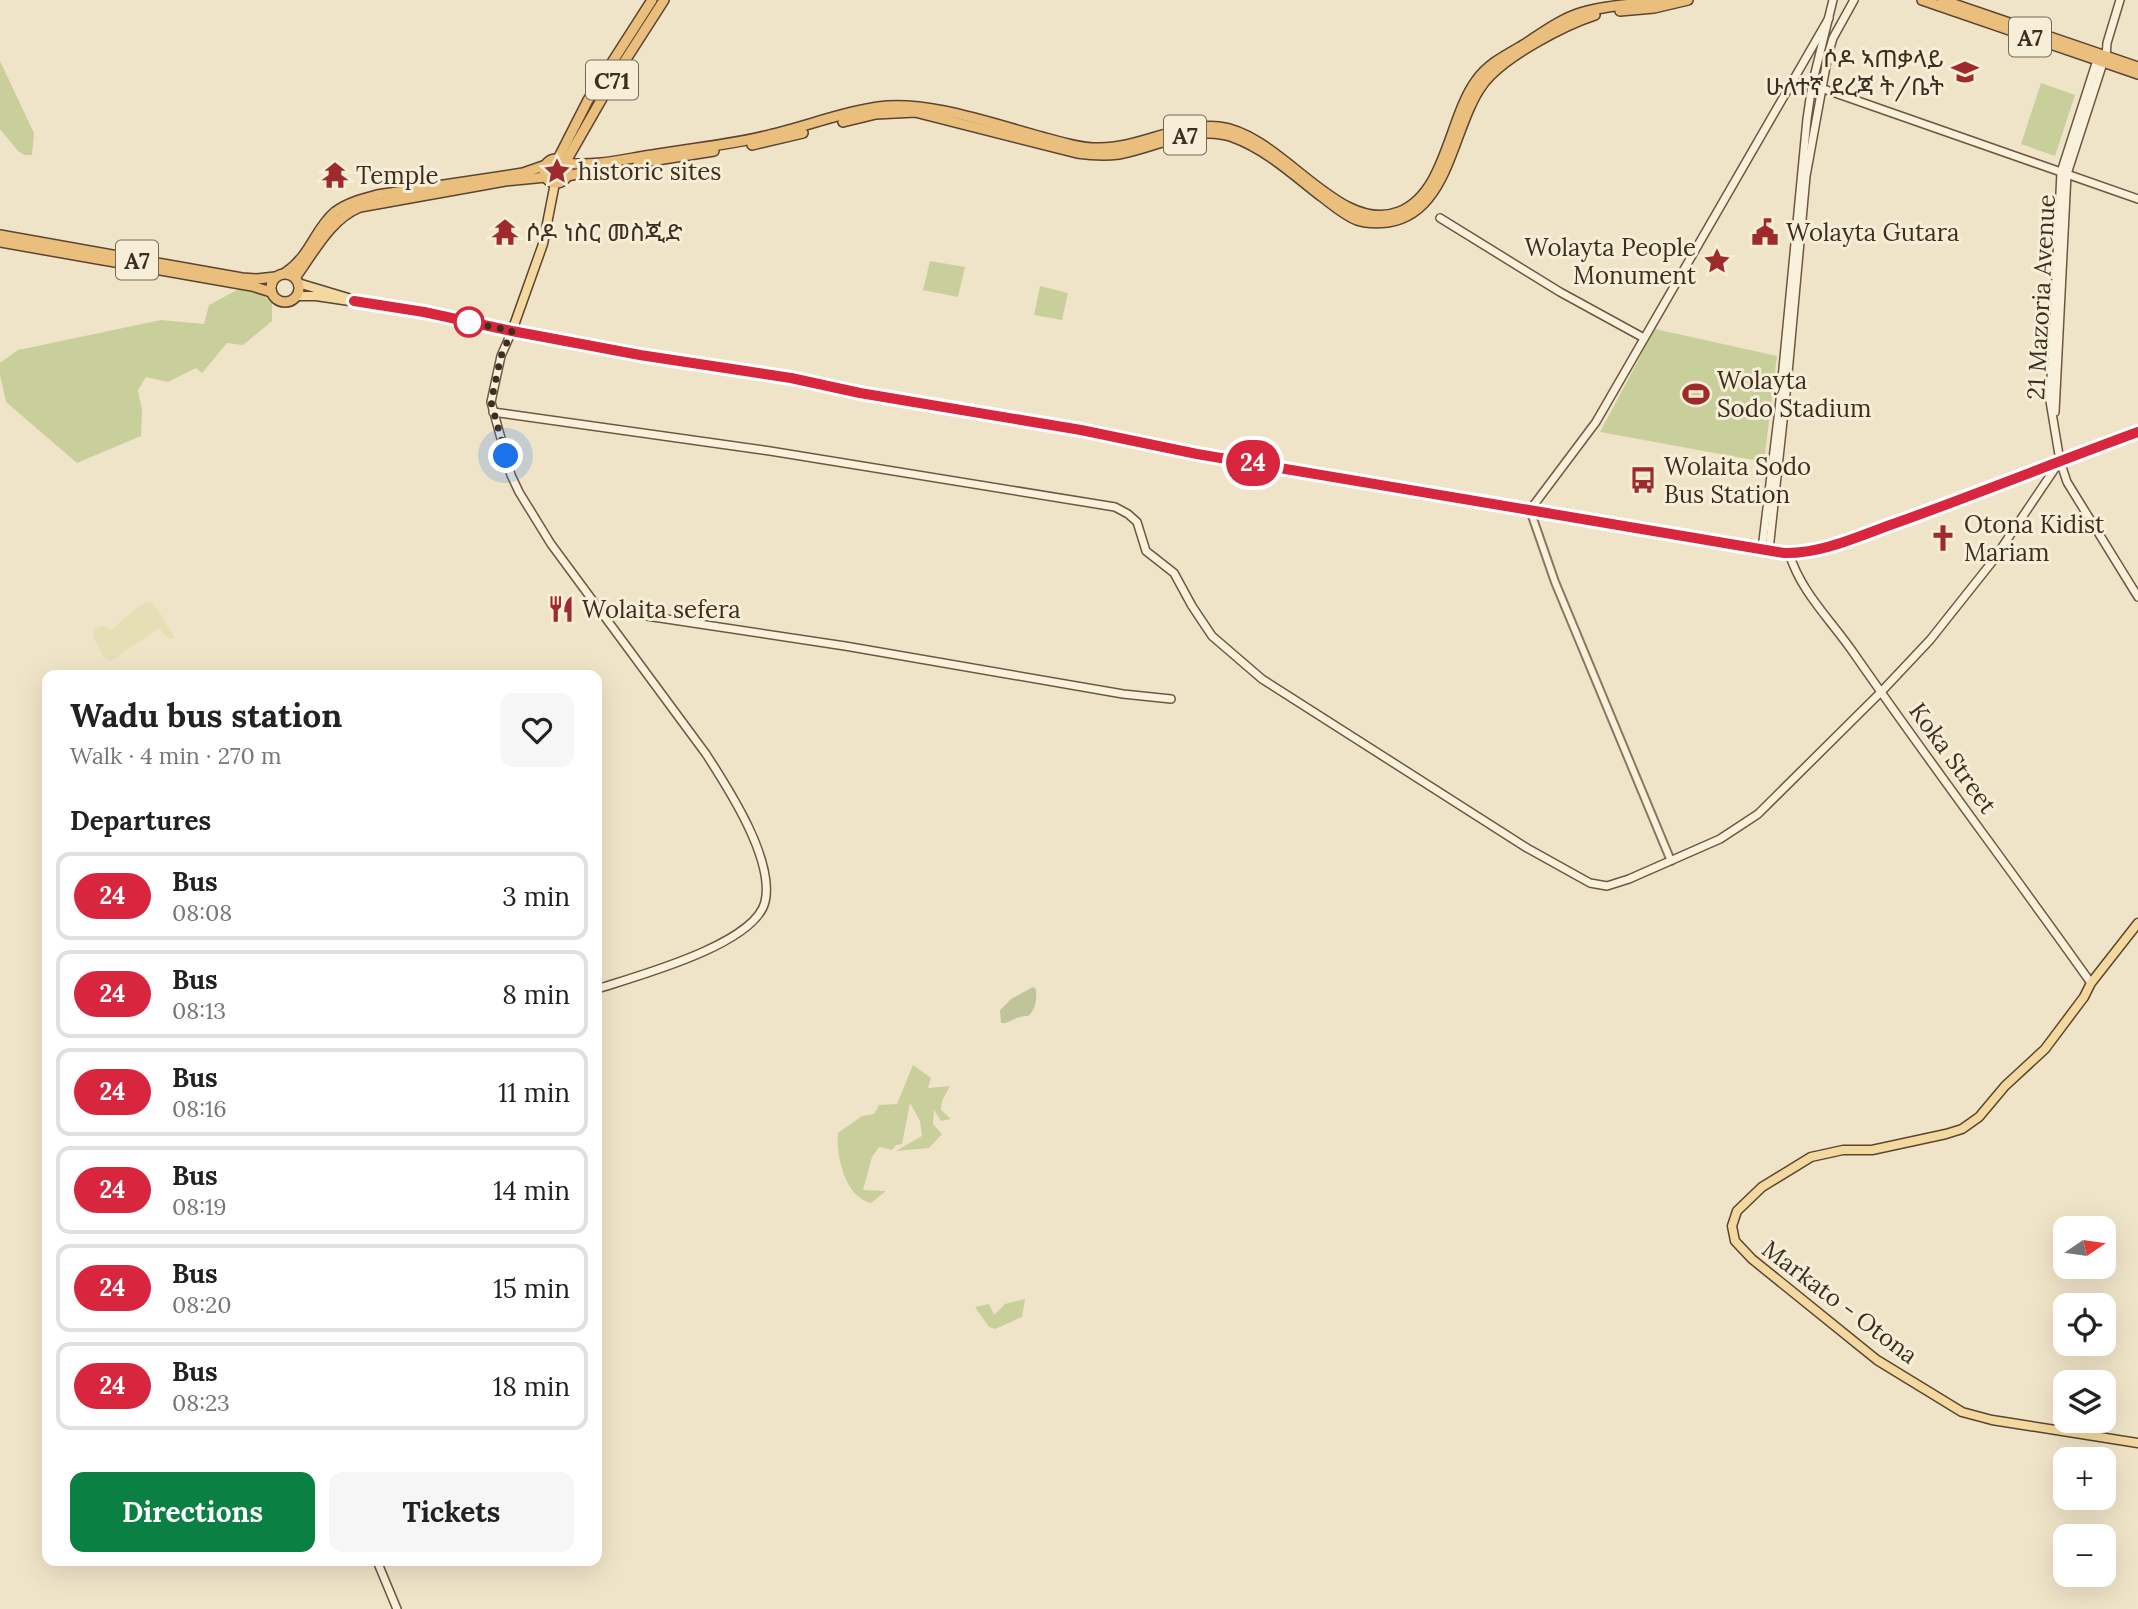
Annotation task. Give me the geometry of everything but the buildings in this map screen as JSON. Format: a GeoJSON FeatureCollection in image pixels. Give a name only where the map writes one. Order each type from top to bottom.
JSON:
{"type":"FeatureCollection","features":[{"type":"Feature","properties":{"kind":"highway","name":"C71"},"geometry":{"type":"LineString","coordinates":[[562,161],[588,100],[652,0]]}},
{"type":"Feature","properties":{"kind":"highway","name":"C71"},"geometry":{"type":"LineString","coordinates":[[562,161],[664,0]]}},
{"type":"Feature","properties":{"kind":"highway","name":"A7"},"geometry":{"type":"LineString","coordinates":[[0,235],[242,278],[275,277],[297,265],[329,218],[344,206],[377,195],[523,173],[546,165],[551,160],[596,163],[730,143],[873,107],[904,105],[933,109],[1089,148],[1126,145],[1179,129],[1229,129],[1257,140],[1333,197],[1359,213],[1378,216],[1410,206],[1429,187],[1474,83],[1489,67],[1550,28],[1578,14],[1608,6],[1666,0]]}},
{"type":"Feature","properties":{"kind":"highway","name":"A7"},"geometry":{"type":"LineString","coordinates":[[555,183],[567,176],[620,165],[770,142],[876,114],[915,112],[1077,153],[1100,155],[1119,154],[1182,135],[1205,133],[1231,137],[1265,153],[1341,211],[1356,219],[1390,221],[1417,210],[1434,192],[1478,93],[1492,73],[1500,67],[1562,28],[1594,15],[1654,8],[1688,0]]}},
{"type":"Feature","properties":{"kind":"highway","name":"A7"},"geometry":{"type":"LineString","coordinates":[[1922,0],[2031,34]]}},
{"type":"Feature","properties":{"kind":"highway","name":"A7"},"geometry":{"type":"LineString","coordinates":[[1942,0],[2138,74]]}},
{"type":"Feature","properties":{"kind":"highway","name":"A7"},"geometry":{"type":"LineString","coordinates":[[2102,59],[2138,67]]}},
{"type":"Feature","properties":{"kind":"highway"},"geometry":{"type":"LineString","coordinates":[[562,161],[568,169],[567,176]]}},
{"type":"Feature","properties":{"kind":"highway"},"geometry":{"type":"LineString","coordinates":[[546,165],[546,177]]}},
{"type":"Feature","properties":{"kind":"highway"},"geometry":{"type":"LineString","coordinates":[[297,296],[297,280],[332,226],[349,211],[505,181],[546,177],[555,183]]}},
{"type":"Feature","properties":{"kind":"highway","name":"A7"},"geometry":{"type":"LineString","coordinates":[[0,242],[244,285],[271,292],[277,300],[283,302],[297,296]]}},
{"type":"Feature","properties":{"kind":"highway","name":"A7"},"geometry":{"type":"LineString","coordinates":[[285,273],[297,280]]}},
{"type":"Feature","properties":{"kind":"highway"},"geometry":{"type":"LineString","coordinates":[[271,292],[275,277]]}},
{"type":"Feature","properties":{"kind":"main road"},"geometry":{"type":"LineString","coordinates":[[1765,550],[1800,181],[1833,0]]}},
{"type":"Feature","properties":{"kind":"main road"},"geometry":{"type":"LineString","coordinates":[[1816,87],[1833,38],[1854,0]]}},
{"type":"Feature","properties":{"kind":"main road","name":"21 Mazoria Avenue"},"geometry":{"type":"LineString","coordinates":[[2120,0],[2064,173],[2054,423],[2060,461],[2067,482],[2138,597]]}},
{"type":"Feature","properties":{"kind":"main road"},"geometry":{"type":"LineString","coordinates":[[1530,510],[1596,422],[1829,18]]}},
{"type":"Feature","properties":{"kind":"main road"},"geometry":{"type":"LineString","coordinates":[[1816,87],[2138,199]]}},
{"type":"Feature","properties":{"kind":"main road"},"geometry":{"type":"LineString","coordinates":[[555,183],[543,244],[501,356],[491,402],[493,412],[519,492],[545,535],[690,730],[727,786],[760,855],[766,891],[765,901],[754,922],[740,933],[693,956],[602,987]]}},
{"type":"Feature","properties":{"kind":"main road"},"geometry":{"type":"LineString","coordinates":[[1440,218],[1560,292],[1644,338]]}},
{"type":"Feature","properties":{"kind":"main road","name":"A7"},"geometry":{"type":"LineString","coordinates":[[297,280],[354,301]]}},
{"type":"Feature","properties":{"kind":"main road","name":"A7"},"geometry":{"type":"LineString","coordinates":[[297,296],[316,296],[424,312],[640,355],[791,378],[860,393],[1081,430],[1197,454],[1790,553],[1848,540],[2138,432]]}},
{"type":"Feature","properties":{"kind":"main road"},"geometry":{"type":"LineString","coordinates":[[493,412],[770,451],[1115,507],[1137,522],[1146,551],[1174,573],[1212,636],[1262,679],[1527,848],[1600,886],[1629,880],[1720,839],[1758,814],[1930,640],[1992,562],[2060,461]]}},
{"type":"Feature","properties":{"kind":"main road","name":"Koka Street"},"geometry":{"type":"LineString","coordinates":[[1790,553],[1794,570],[1802,584],[2091,983]]}},
{"type":"Feature","properties":{"kind":"main road"},"geometry":{"type":"LineString","coordinates":[[600,609],[845,646],[1123,694],[1171,699]]}},
{"type":"Feature","properties":{"kind":"main road","name":"Markato - Otona"},"geometry":{"type":"LineString","coordinates":[[2138,923],[2091,983],[2084,997],[2045,1049],[2005,1086],[1979,1117],[1962,1129],[1946,1134],[1872,1150],[1843,1150],[1811,1157],[1762,1187],[1737,1211],[1732,1226],[1735,1241],[1752,1259],[1877,1360],[1950,1405],[1992,1420],[2138,1443]]}},
{"type":"Feature","properties":{"kind":"main road"},"geometry":{"type":"LineString","coordinates":[[379,1566],[397,1609]]}},
{"type":"Feature","properties":{"kind":"street"},"geometry":{"type":"LineString","coordinates":[[1530,510],[1555,582],[1671,861]]}},
{"type":"Feature","properties":{"kind":"shaded area"},"geometry":{"type":"Polygon","coordinates":[[[150,601],[175,638],[168,639],[159,628],[111,661],[103,656],[93,637],[95,629],[103,626],[111,630],[139,606],[150,601]]]}},
{"type":"Feature","properties":{"kind":"green space"},"geometry":{"type":"Polygon","coordinates":[[[0,61],[34,133],[32,155],[24,155],[18,151],[0,129],[0,61]]]}},
{"type":"Feature","properties":{"kind":"green space"},"geometry":{"type":"Polygon","coordinates":[[[2041,83],[2075,95],[2055,156],[2021,144],[2041,83]]]}},
{"type":"Feature","properties":{"kind":"green space"},"geometry":{"type":"Polygon","coordinates":[[[930,261],[965,267],[958,297],[923,290],[930,261]]]}},
{"type":"Feature","properties":{"kind":"green space"},"geometry":{"type":"Polygon","coordinates":[[[1040,286],[1068,293],[1062,320],[1034,315],[1040,286]]]}},
{"type":"Feature","properties":{"kind":"green space"},"geometry":{"type":"Polygon","coordinates":[[[239,289],[259,292],[272,302],[272,321],[243,345],[227,343],[202,373],[196,368],[168,382],[146,377],[138,390],[142,410],[141,436],[77,463],[6,402],[0,363],[18,350],[161,320],[204,324],[209,305],[239,289]]]}},
{"type":"Feature","properties":{"kind":"green space","name":"Wolayta Sodo Stadium"},"geometry":{"type":"Polygon","coordinates":[[[1655,329],[1777,356],[1764,462],[1600,432],[1655,329]]]}},
{"type":"Feature","properties":{"kind":"green space"},"geometry":{"type":"Polygon","coordinates":[[[1033,987],[1036,989],[1036,1000],[1031,1013],[1001,1023],[1000,1010],[1011,999],[1033,987]]]}},
{"type":"Feature","properties":{"kind":"green space"},"geometry":{"type":"Polygon","coordinates":[[[913,1065],[931,1078],[928,1088],[950,1086],[942,1101],[941,1110],[951,1119],[941,1121],[934,1110],[933,1124],[942,1134],[929,1148],[896,1151],[922,1136],[920,1121],[910,1103],[902,1144],[896,1145],[892,1150],[879,1147],[872,1157],[863,1190],[886,1191],[871,1203],[855,1193],[844,1175],[838,1133],[862,1116],[874,1114],[879,1105],[897,1104],[913,1065]]]}},
{"type":"Feature","properties":{"kind":"green space"},"geometry":{"type":"Polygon","coordinates":[[[1025,1299],[1022,1317],[995,1329],[989,1327],[975,1307],[989,1304],[994,1315],[1005,1304],[1025,1299]]]}},
{"type":"Feature","properties":{"kind":"bus line","name":"24"},"geometry":{"type":"LineString","coordinates":[[354,301],[424,312],[640,355],[791,378],[860,393],[1081,430],[1197,454],[1784,553],[1815,549],[1848,540],[2138,432]]}},
{"type":"Feature","properties":{"kind":"place","name":"ሶዶ ኣጠቃላይ ሁለተኛ ደረጃ ት/ቤት"},"geometry":{"type":"Point","coordinates":[1965,72]}},
{"type":"Feature","properties":{"kind":"place","name":"historic sites"},"geometry":{"type":"Point","coordinates":[557,171]}},
{"type":"Feature","properties":{"kind":"place","name":"Temple"},"geometry":{"type":"Point","coordinates":[335,175]}},
{"type":"Feature","properties":{"kind":"place","name":"ሶዶ ነስር መስጂድ"},"geometry":{"type":"Point","coordinates":[505,232]}},
{"type":"Feature","properties":{"kind":"place","name":"Wolayta Gutara"},"geometry":{"type":"Point","coordinates":[1765,232]}},
{"type":"Feature","properties":{"kind":"place","name":"Wolayta People Monument"},"geometry":{"type":"Point","coordinates":[1717,261]}},
{"type":"Feature","properties":{"kind":"place","name":"Wolayta Sodo Stadium"},"geometry":{"type":"Point","coordinates":[1696,394]}},
{"type":"Feature","properties":{"kind":"place","name":"Wolaita Sodo Bus Station"},"geometry":{"type":"Point","coordinates":[1643,480]}},
{"type":"Feature","properties":{"kind":"place","name":"Otona Kidist Mariam"},"geometry":{"type":"Point","coordinates":[1943,538]}},
{"type":"Feature","properties":{"kind":"place","name":"Wolaita sefera"},"geometry":{"type":"Point","coordinates":[561,609]}},
{"type":"Feature","properties":{"kind":"route"},"geometry":{"type":"LineString","coordinates":[[469,322],[460,320],[512,331],[501,356],[491,402],[506,456]]}}]}
